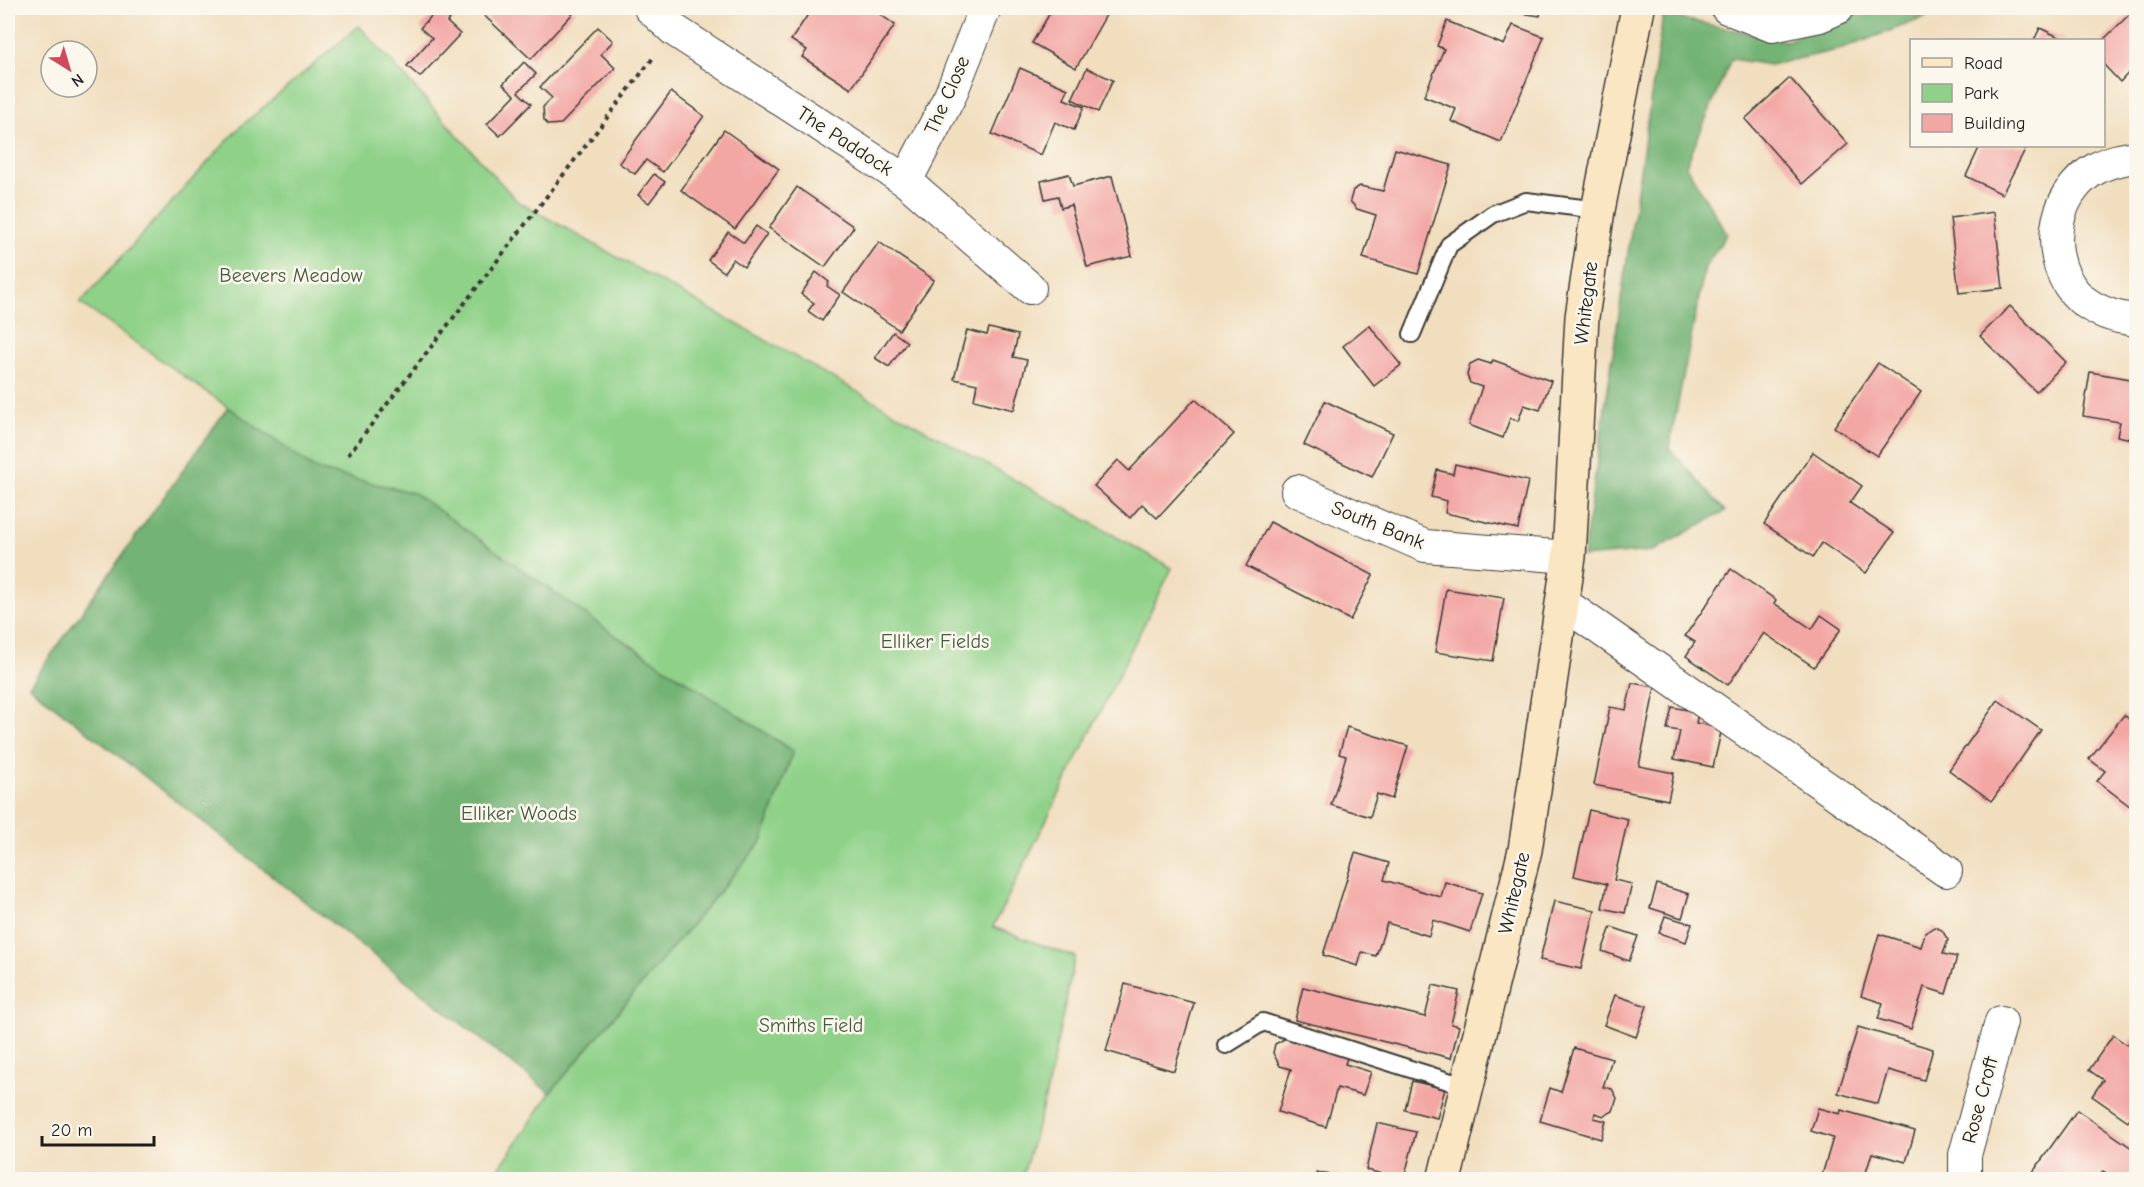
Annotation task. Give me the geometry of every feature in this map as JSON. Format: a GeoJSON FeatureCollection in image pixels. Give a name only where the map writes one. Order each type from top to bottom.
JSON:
{"type":"FeatureCollection","features":[{"type":"Feature","properties":{"kind":"street","name":"The Paddock"},"geometry":{"type":"LineString","coordinates":[[651,8],[674,30],[906,182],[1030,288]]}},
{"type":"Feature","properties":{"kind":"street","name":"The Close"},"geometry":{"type":"LineString","coordinates":[[906,182],[950,96],[985,8]]}},
{"type":"Feature","properties":{"kind":"street","name":"Whitegate"},"geometry":{"type":"LineString","coordinates":[[1444,1179],[1525,850],[1569,557],[1582,317],[1598,210],[1638,8]]}},
{"type":"Feature","properties":{"kind":"street"},"geometry":{"type":"LineString","coordinates":[[1727,8],[1772,26],[1820,16],[1838,8]]}},
{"type":"Feature","properties":{"kind":"street"},"geometry":{"type":"LineString","coordinates":[[2136,157],[2105,164],[2078,182],[2065,200],[2057,220],[2055,242],[2059,262],[2067,281],[2080,298],[2098,310],[2118,318],[2136,320]]}},
{"type":"Feature","properties":{"kind":"street","name":"South Bank"},"geometry":{"type":"LineString","coordinates":[[1297,491],[1425,546],[1569,557]]}},
{"type":"Feature","properties":{"kind":"street"},"geometry":{"type":"LineString","coordinates":[[1563,603],[1946,871]]}},
{"type":"Feature","properties":{"kind":"street","name":"Rose Croft"},"geometry":{"type":"LineString","coordinates":[[1965,1179],[1965,1155],[2001,1022]]}},
{"type":"Feature","properties":{"kind":"lane"},"geometry":{"type":"LineString","coordinates":[[1412,334],[1449,245],[1492,214],[1526,201],[1598,210]]}},
{"type":"Feature","properties":{"kind":"lane"},"geometry":{"type":"LineString","coordinates":[[1226,1045],[1263,1022],[1467,1087]]}},
{"type":"Feature","properties":{"kind":"path"},"geometry":{"type":"LineString","coordinates":[[348,455],[674,30]]}},
{"type":"Feature","properties":{"kind":"green space"},"geometry":{"type":"Polygon","coordinates":[[[1867,8],[1950,8],[1842,49],[1770,65],[1731,59],[1686,166],[1727,234],[1705,267],[1669,448],[1725,511],[1653,551],[1583,557],[1663,15],[1786,41],[1867,8]]]}},
{"type":"Feature","properties":{"kind":"green space"},"geometry":{"type":"Polygon","coordinates":[[[359,26],[517,201],[1172,568],[993,927],[1075,957],[1046,1095],[1022,1179],[492,1179],[550,1093],[762,841],[793,751],[613,634],[414,493],[317,470],[80,303],[239,128],[359,26]]]}},
{"type":"Feature","properties":{"kind":"green space","name":"Elliker Woods"},"geometry":{"type":"Polygon","coordinates":[[[228,407],[317,470],[414,493],[613,634],[793,751],[762,841],[550,1093],[29,686],[228,407]]]}},
{"type":"Feature","properties":{"kind":"building"},"geometry":{"type":"Polygon","coordinates":[[[439,8],[443,8],[452,16],[447,22],[460,34],[420,77],[407,66],[432,38],[420,28],[439,8]]]}},
{"type":"Feature","properties":{"kind":"building"},"geometry":{"type":"Polygon","coordinates":[[[478,8],[571,8],[575,11],[531,59],[478,8]]]}},
{"type":"Feature","properties":{"kind":"building"},"geometry":{"type":"Polygon","coordinates":[[[816,8],[871,8],[895,25],[851,89],[802,57],[807,50],[791,40],[811,10],[818,13],[816,8]]]}},
{"type":"Feature","properties":{"kind":"building"},"geometry":{"type":"Polygon","coordinates":[[[1053,8],[1110,8],[1076,68],[1032,43],[1053,8]]]}},
{"type":"Feature","properties":{"kind":"building"},"geometry":{"type":"Polygon","coordinates":[[[1501,8],[1541,8],[1540,16],[1500,10],[1501,8]]]}},
{"type":"Feature","properties":{"kind":"building"},"geometry":{"type":"Polygon","coordinates":[[[2136,8],[2136,65],[2120,82],[2105,66],[2104,39],[2136,8]]]}},
{"type":"Feature","properties":{"kind":"building"},"geometry":{"type":"Polygon","coordinates":[[[1447,21],[1504,45],[1513,25],[1544,37],[1501,142],[1451,121],[1456,109],[1424,96],[1444,49],[1437,46],[1447,21]]]}},
{"type":"Feature","properties":{"kind":"building"},"geometry":{"type":"Polygon","coordinates":[[[598,27],[613,41],[601,54],[615,68],[561,124],[548,125],[544,120],[543,107],[552,98],[540,87],[598,27]]]}},
{"type":"Feature","properties":{"kind":"building"},"geometry":{"type":"Polygon","coordinates":[[[2040,28],[2063,39],[2034,39],[2040,28]]]}},
{"type":"Feature","properties":{"kind":"building"},"geometry":{"type":"Polygon","coordinates":[[[524,62],[536,74],[518,92],[531,104],[500,136],[487,124],[515,95],[503,84],[524,62]]]}},
{"type":"Feature","properties":{"kind":"building"},"geometry":{"type":"Polygon","coordinates":[[[1020,68],[1068,89],[1064,99],[1084,107],[1074,130],[1055,122],[1041,155],[992,134],[1020,68]]]}},
{"type":"Feature","properties":{"kind":"building"},"geometry":{"type":"Polygon","coordinates":[[[1087,68],[1113,80],[1098,112],[1072,99],[1087,68]]]}},
{"type":"Feature","properties":{"kind":"building"},"geometry":{"type":"Polygon","coordinates":[[[1790,78],[1848,144],[1802,184],[1745,119],[1790,78]]]}},
{"type":"Feature","properties":{"kind":"building"},"geometry":{"type":"Polygon","coordinates":[[[671,92],[704,116],[663,172],[646,160],[635,174],[619,163],[671,92]]]}},
{"type":"Feature","properties":{"kind":"building"},"geometry":{"type":"Polygon","coordinates":[[[724,130],[779,169],[735,229],[681,190],[724,130]]]}},
{"type":"Feature","properties":{"kind":"building"},"geometry":{"type":"Polygon","coordinates":[[[1980,147],[2026,147],[2002,194],[1966,176],[1980,147]]]}},
{"type":"Feature","properties":{"kind":"building"},"geometry":{"type":"Polygon","coordinates":[[[1395,149],[1451,165],[1418,274],[1363,258],[1376,215],[1357,209],[1350,201],[1353,190],[1360,186],[1383,191],[1395,149]]]}},
{"type":"Feature","properties":{"kind":"building"},"geometry":{"type":"Polygon","coordinates":[[[654,174],[665,182],[649,203],[638,195],[654,174]]]}},
{"type":"Feature","properties":{"kind":"building"},"geometry":{"type":"Polygon","coordinates":[[[1069,174],[1073,186],[1112,176],[1132,256],[1087,267],[1071,205],[1061,208],[1058,196],[1045,199],[1041,181],[1069,174]]]}},
{"type":"Feature","properties":{"kind":"building"},"geometry":{"type":"Polygon","coordinates":[[[797,187],[854,227],[825,267],[769,228],[797,187]]]}},
{"type":"Feature","properties":{"kind":"building"},"geometry":{"type":"Polygon","coordinates":[[[1994,212],[2003,288],[1959,293],[1950,218],[1994,212]]]}},
{"type":"Feature","properties":{"kind":"building"},"geometry":{"type":"Polygon","coordinates":[[[756,226],[767,234],[744,267],[733,259],[724,272],[708,260],[728,232],[744,243],[756,226]]]}},
{"type":"Feature","properties":{"kind":"building"},"geometry":{"type":"Polygon","coordinates":[[[879,242],[934,280],[899,330],[843,292],[879,242]]]}},
{"type":"Feature","properties":{"kind":"building"},"geometry":{"type":"Polygon","coordinates":[[[816,272],[829,282],[827,286],[840,295],[822,321],[808,311],[814,303],[801,294],[816,272]]]}},
{"type":"Feature","properties":{"kind":"building"},"geometry":{"type":"Polygon","coordinates":[[[2010,306],[2066,362],[2036,392],[1980,336],[2010,306]]]}},
{"type":"Feature","properties":{"kind":"building"},"geometry":{"type":"Polygon","coordinates":[[[1369,325],[1401,365],[1374,386],[1343,346],[1369,325]]]}},
{"type":"Feature","properties":{"kind":"building"},"geometry":{"type":"Polygon","coordinates":[[[989,328],[1018,335],[1013,357],[1027,360],[1014,410],[974,400],[977,384],[954,379],[967,330],[987,335],[989,328]]]}},
{"type":"Feature","properties":{"kind":"building"},"geometry":{"type":"Polygon","coordinates":[[[893,332],[907,342],[889,367],[875,358],[893,332]]]}},
{"type":"Feature","properties":{"kind":"building"},"geometry":{"type":"Polygon","coordinates":[[[1478,360],[1491,364],[1493,360],[1551,381],[1540,410],[1524,405],[1518,421],[1510,418],[1503,438],[1469,425],[1482,387],[1470,383],[1467,375],[1470,364],[1478,360]]]}},
{"type":"Feature","properties":{"kind":"building"},"geometry":{"type":"Polygon","coordinates":[[[1878,363],[1921,392],[1877,456],[1834,427],[1878,363]]]}},
{"type":"Feature","properties":{"kind":"building"},"geometry":{"type":"Polygon","coordinates":[[[2090,372],[2136,380],[2136,440],[2117,436],[2120,422],[2083,416],[2090,372]]]}},
{"type":"Feature","properties":{"kind":"building"},"geometry":{"type":"Polygon","coordinates":[[[1195,399],[1234,434],[1157,518],[1142,504],[1130,518],[1094,486],[1118,460],[1129,471],[1195,399]]]}},
{"type":"Feature","properties":{"kind":"building"},"geometry":{"type":"Polygon","coordinates":[[[1325,401],[1393,433],[1372,477],[1304,445],[1325,401]]]}},
{"type":"Feature","properties":{"kind":"building"},"geometry":{"type":"Polygon","coordinates":[[[1813,452],[1862,486],[1850,503],[1894,533],[1866,573],[1822,543],[1813,557],[1764,524],[1813,452]]]}},
{"type":"Feature","properties":{"kind":"building"},"geometry":{"type":"Polygon","coordinates":[[[1455,464],[1528,481],[1518,529],[1445,513],[1447,501],[1431,497],[1437,470],[1453,474],[1455,464]]]}},
{"type":"Feature","properties":{"kind":"building"},"geometry":{"type":"Polygon","coordinates":[[[1270,522],[1373,575],[1350,620],[1246,566],[1270,522]]]}},
{"type":"Feature","properties":{"kind":"building"},"geometry":{"type":"Polygon","coordinates":[[[1731,569],[1776,600],[1774,603],[1812,629],[1821,615],[1841,629],[1814,667],[1764,633],[1728,685],[1686,656],[1695,642],[1685,636],[1731,569]]]}},
{"type":"Feature","properties":{"kind":"building"},"geometry":{"type":"Polygon","coordinates":[[[1446,589],[1504,598],[1493,661],[1435,652],[1446,589]]]}},
{"type":"Feature","properties":{"kind":"building"},"geometry":{"type":"Polygon","coordinates":[[[1632,683],[1655,687],[1639,766],[1674,773],[1668,800],[1594,785],[1610,707],[1626,710],[1632,683]]]}},
{"type":"Feature","properties":{"kind":"building"},"geometry":{"type":"Polygon","coordinates":[[[1998,700],[2041,730],[1992,801],[1949,770],[1998,700]]]}},
{"type":"Feature","properties":{"kind":"building"},"geometry":{"type":"Polygon","coordinates":[[[1672,707],[1698,712],[1696,723],[1722,728],[1713,767],[1674,759],[1680,731],[1667,729],[1672,707]]]}},
{"type":"Feature","properties":{"kind":"building"},"geometry":{"type":"Polygon","coordinates":[[[2124,715],[2136,725],[2136,800],[2131,807],[2097,781],[2105,771],[2089,759],[2124,715]]]}},
{"type":"Feature","properties":{"kind":"building"},"geometry":{"type":"Polygon","coordinates":[[[1347,727],[1408,746],[1392,799],[1377,794],[1370,817],[1331,805],[1346,756],[1339,754],[1347,727]]]}},
{"type":"Feature","properties":{"kind":"building"},"geometry":{"type":"Polygon","coordinates":[[[1589,810],[1628,819],[1614,880],[1632,884],[1625,913],[1602,908],[1607,884],[1574,876],[1589,810]]]}},
{"type":"Feature","properties":{"kind":"building"},"geometry":{"type":"Polygon","coordinates":[[[1355,853],[1389,863],[1384,880],[1441,897],[1445,882],[1482,893],[1470,932],[1433,920],[1429,936],[1387,923],[1376,956],[1362,952],[1358,966],[1323,955],[1355,853]]]}},
{"type":"Feature","properties":{"kind":"building"},"geometry":{"type":"Polygon","coordinates":[[[1657,884],[1689,894],[1682,918],[1650,908],[1657,884]]]}},
{"type":"Feature","properties":{"kind":"building"},"geometry":{"type":"Polygon","coordinates":[[[1554,901],[1595,910],[1581,969],[1540,960],[1554,901]]]}},
{"type":"Feature","properties":{"kind":"building"},"geometry":{"type":"Polygon","coordinates":[[[1665,916],[1692,924],[1686,942],[1659,933],[1665,916]]]}},
{"type":"Feature","properties":{"kind":"building"},"geometry":{"type":"Polygon","coordinates":[[[1611,927],[1638,936],[1629,961],[1602,951],[1611,927]]]}},
{"type":"Feature","properties":{"kind":"building"},"geometry":{"type":"Polygon","coordinates":[[[1934,927],[1942,930],[1948,940],[1943,954],[1957,957],[1946,994],[1924,987],[1911,1029],[1878,1019],[1883,1003],[1861,996],[1879,934],[1921,947],[1925,933],[1934,927]]]}},
{"type":"Feature","properties":{"kind":"building"},"geometry":{"type":"Polygon","coordinates":[[[1125,984],[1194,1003],[1174,1071],[1106,1051],[1125,984]]]}},
{"type":"Feature","properties":{"kind":"building"},"geometry":{"type":"Polygon","coordinates":[[[1433,985],[1459,991],[1451,1024],[1459,1026],[1451,1058],[1295,1020],[1303,987],[1425,1017],[1433,985]]]}},
{"type":"Feature","properties":{"kind":"building"},"geometry":{"type":"Polygon","coordinates":[[[1615,995],[1647,1006],[1636,1037],[1604,1025],[1615,995]]]}},
{"type":"Feature","properties":{"kind":"building"},"geometry":{"type":"Polygon","coordinates":[[[1858,1027],[1933,1049],[1924,1080],[1888,1070],[1878,1104],[1838,1093],[1858,1027]]]}},
{"type":"Feature","properties":{"kind":"building"},"geometry":{"type":"Polygon","coordinates":[[[2113,1035],[2127,1045],[2133,1037],[2136,1039],[2136,1109],[2128,1121],[2092,1096],[2103,1080],[2089,1070],[2113,1035]]]}},
{"type":"Feature","properties":{"kind":"building"},"geometry":{"type":"Polygon","coordinates":[[[1288,1037],[1348,1055],[1345,1064],[1371,1072],[1363,1095],[1337,1088],[1326,1127],[1278,1112],[1291,1069],[1280,1066],[1273,1053],[1275,1044],[1288,1037]]]}},
{"type":"Feature","properties":{"kind":"building"},"geometry":{"type":"Polygon","coordinates":[[[1574,1048],[1612,1059],[1603,1087],[1612,1089],[1617,1098],[1613,1111],[1604,1116],[1595,1113],[1594,1118],[1606,1121],[1601,1139],[1540,1121],[1550,1088],[1561,1092],[1574,1048]]]}},
{"type":"Feature","properties":{"kind":"building"},"geometry":{"type":"Polygon","coordinates":[[[1412,1081],[1445,1089],[1437,1118],[1405,1110],[1412,1081]]]}},
{"type":"Feature","properties":{"kind":"building"},"geometry":{"type":"Polygon","coordinates":[[[1818,1108],[1840,1114],[1841,1110],[1915,1131],[1906,1162],[1872,1153],[1864,1179],[1837,1179],[1822,1175],[1833,1138],[1811,1131],[1818,1108]]]}},
{"type":"Feature","properties":{"kind":"building"},"geometry":{"type":"Polygon","coordinates":[[[2077,1110],[2136,1151],[2134,1179],[2116,1179],[2103,1171],[2097,1179],[2028,1179],[2077,1110]]]}},
{"type":"Feature","properties":{"kind":"building"},"geometry":{"type":"Polygon","coordinates":[[[1377,1123],[1416,1132],[1404,1179],[1366,1170],[1377,1123]]]}},
{"type":"Feature","properties":{"kind":"building"},"geometry":{"type":"Polygon","coordinates":[[[1317,1173],[1348,1177],[1347,1179],[1316,1179],[1317,1173]]]}},
{"type":"Feature","properties":{"kind":"park label","name":"Beevers Meadow"},"geometry":{"type":"Point","coordinates":[291,275]}},
{"type":"Feature","properties":{"kind":"park label","name":"Elliker Fields"},"geometry":{"type":"Point","coordinates":[935,641]}},
{"type":"Feature","properties":{"kind":"park label","name":"Smiths Field"},"geometry":{"type":"Point","coordinates":[811,1025]}}]}
